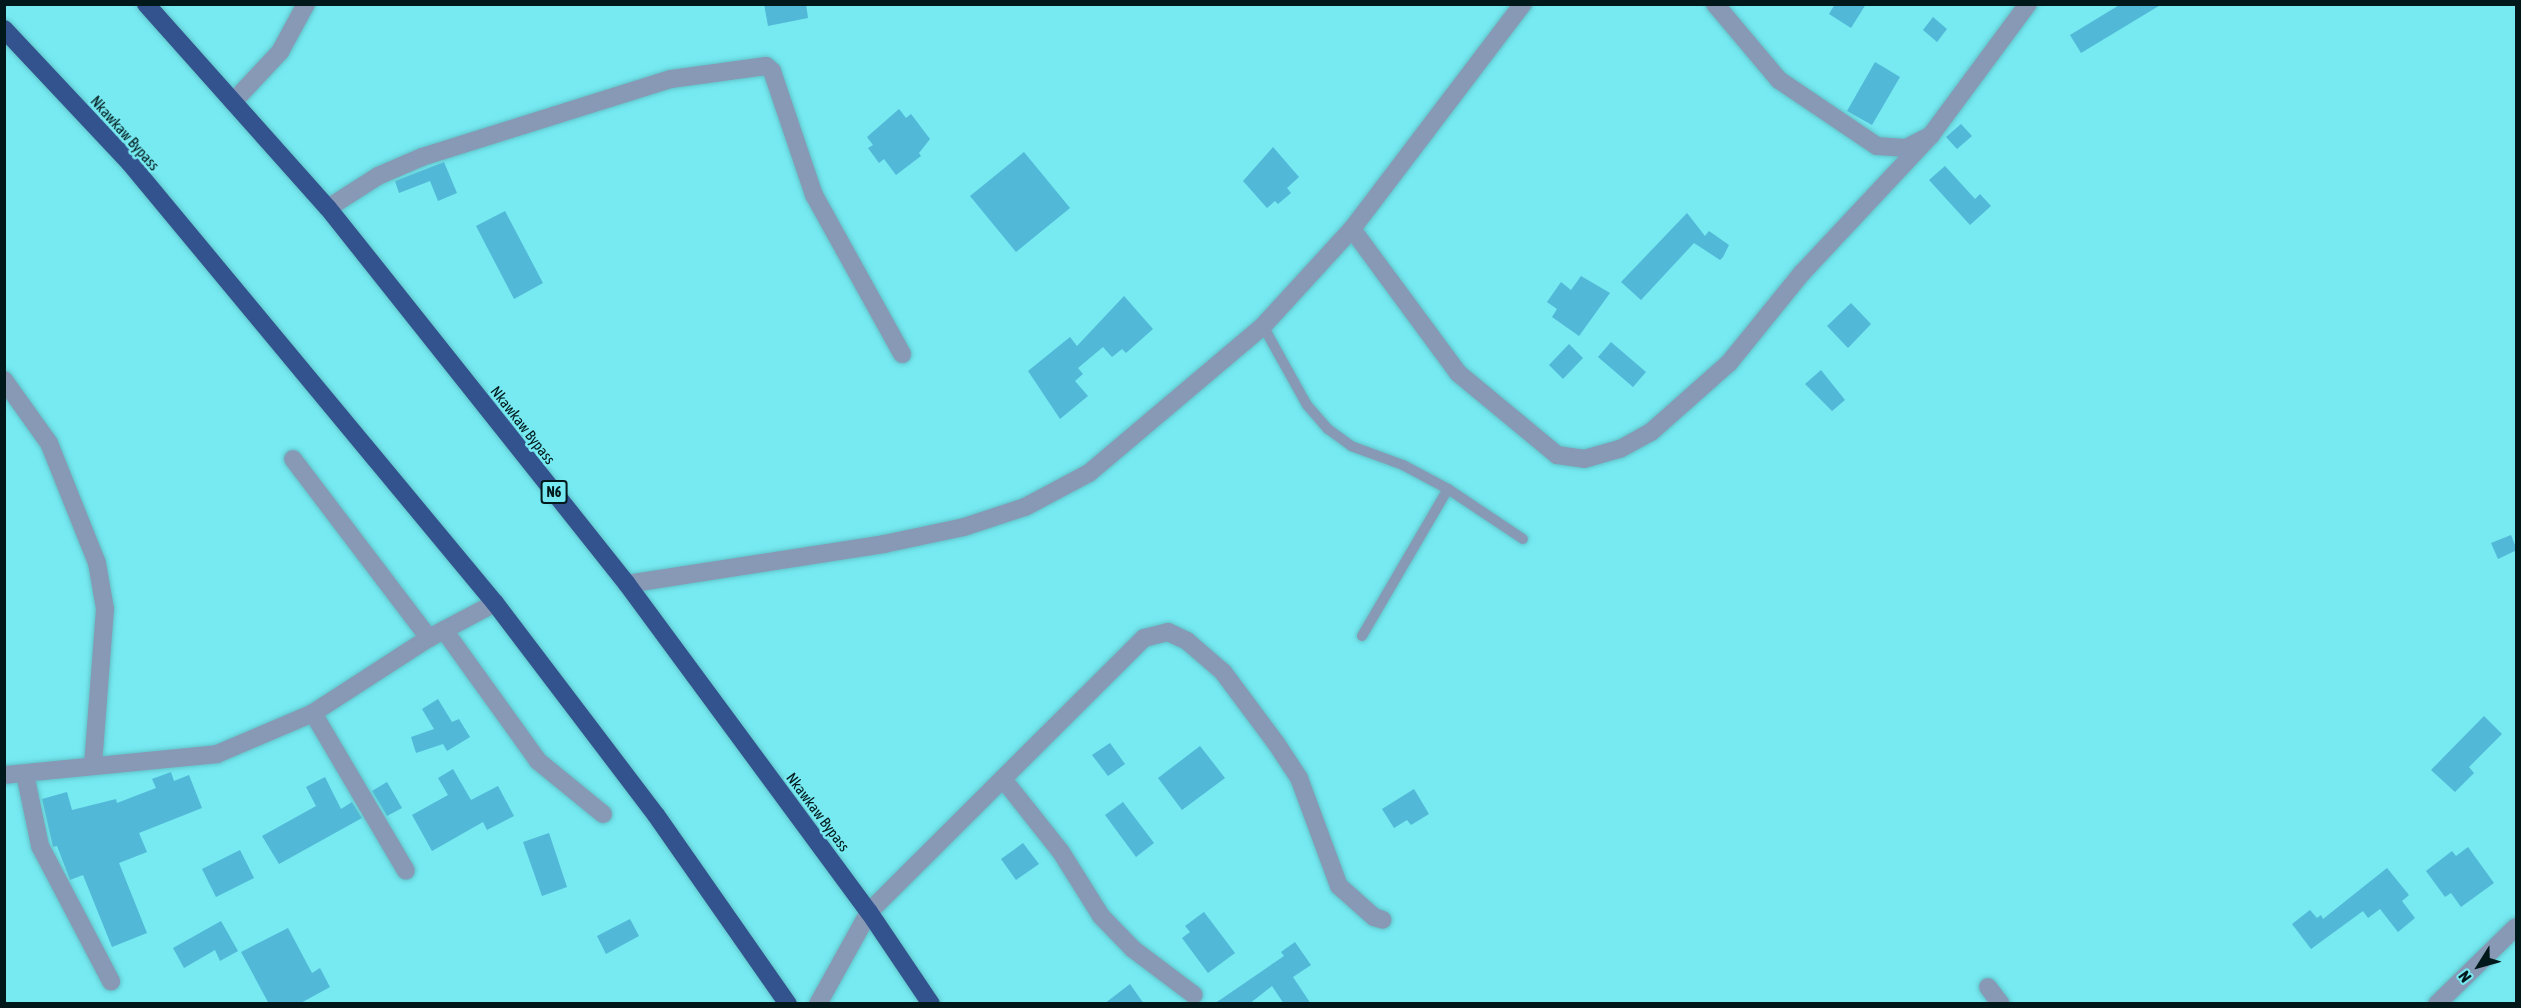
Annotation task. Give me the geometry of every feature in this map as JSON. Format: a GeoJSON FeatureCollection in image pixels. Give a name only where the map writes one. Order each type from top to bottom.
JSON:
{"type":"FeatureCollection","features":[{"type":"Feature","properties":{"kind":"highway","name":"Nkawkaw Bypass"},"geometry":{"type":"LineString","coordinates":[[146,4],[328,208],[627,584],[869,912],[931,1004]]}},
{"type":"Feature","properties":{"kind":"highway","name":"Nkawkaw Bypass"},"geometry":{"type":"LineString","coordinates":[[4,29],[129,162],[495,603],[656,815],[788,1004]]}},
{"type":"Feature","properties":{"kind":"street"},"geometry":{"type":"LineString","coordinates":[[233,102],[280,52],[306,4]]}},
{"type":"Feature","properties":{"kind":"street"},"geometry":{"type":"LineString","coordinates":[[627,584],[885,544],[964,527],[1025,507],[1089,473],[1128,445],[1263,326],[1352,229],[1523,4]]}},
{"type":"Feature","properties":{"kind":"street"},"geometry":{"type":"LineString","coordinates":[[1715,4],[1779,80],[1877,146],[1906,148],[1931,135]]}},
{"type":"Feature","properties":{"kind":"street"},"geometry":{"type":"LineString","coordinates":[[1352,229],[1458,374],[1557,455],[1584,459],[1620,449],[1651,432],[1729,363],[1802,273],[1931,135],[2028,4]]}},
{"type":"Feature","properties":{"kind":"street"},"geometry":{"type":"LineString","coordinates":[[328,208],[378,176],[422,157],[671,78],[766,66],[772,71],[814,195],[902,354]]}},
{"type":"Feature","properties":{"kind":"street"},"geometry":{"type":"LineString","coordinates":[[4,380],[49,443],[97,563],[105,609],[93,766]]}},
{"type":"Feature","properties":{"kind":"street"},"geometry":{"type":"LineString","coordinates":[[294,459],[538,761],[603,814]]}},
{"type":"Feature","properties":{"kind":"street"},"geometry":{"type":"LineString","coordinates":[[4,775],[217,754],[313,713],[437,634],[495,603]]}},
{"type":"Feature","properties":{"kind":"street"},"geometry":{"type":"LineString","coordinates":[[818,1004],[869,912],[1144,638],[1168,632],[1187,641],[1223,672],[1263,725],[1299,778],[1338,885],[1374,917],[1383,920]]}},
{"type":"Feature","properties":{"kind":"street"},"geometry":{"type":"LineString","coordinates":[[313,713],[406,871]]}},
{"type":"Feature","properties":{"kind":"street"},"geometry":{"type":"LineString","coordinates":[[25,774],[40,846],[111,981]]}},
{"type":"Feature","properties":{"kind":"street"},"geometry":{"type":"LineString","coordinates":[[1003,779],[1061,852],[1101,916],[1133,950],[1194,994]]}},
{"type":"Feature","properties":{"kind":"street"},"geometry":{"type":"LineString","coordinates":[[2437,1004],[2517,927]]}},
{"type":"Feature","properties":{"kind":"street"},"geometry":{"type":"LineString","coordinates":[[1988,987],[2001,1004]]}},
{"type":"Feature","properties":{"kind":"lane"},"geometry":{"type":"LineString","coordinates":[[1263,326],[1308,405],[1328,429],[1351,446],[1403,465],[1448,489],[1523,539]]}},
{"type":"Feature","properties":{"kind":"lane"},"geometry":{"type":"LineString","coordinates":[[1362,636],[1448,489]]}},
{"type":"Feature","properties":{"kind":"building"},"geometry":{"type":"Polygon","coordinates":[[[764,4],[806,4],[808,18],[768,26],[764,4]]]}},
{"type":"Feature","properties":{"kind":"building"},"geometry":{"type":"Polygon","coordinates":[[[1835,4],[1866,4],[1851,28],[1829,14],[1835,4]]]}},
{"type":"Feature","properties":{"kind":"building"},"geometry":{"type":"Polygon","coordinates":[[[2121,4],[2162,4],[2081,53],[2070,35],[2121,4]]]}},
{"type":"Feature","properties":{"kind":"building"},"geometry":{"type":"Polygon","coordinates":[[[1933,17],[1947,29],[1937,42],[1923,30],[1933,17]]]}},
{"type":"Feature","properties":{"kind":"building"},"geometry":{"type":"Polygon","coordinates":[[[1875,62],[1900,77],[1872,125],[1847,111],[1875,62]]]}},
{"type":"Feature","properties":{"kind":"building"},"geometry":{"type":"Polygon","coordinates":[[[899,109],[906,118],[911,114],[930,139],[919,153],[921,156],[896,175],[884,159],[879,163],[868,148],[873,145],[867,137],[899,109]]]}},
{"type":"Feature","properties":{"kind":"building"},"geometry":{"type":"Polygon","coordinates":[[[1961,124],[1972,136],[1957,149],[1946,137],[1961,124]]]}},
{"type":"Feature","properties":{"kind":"building"},"geometry":{"type":"Polygon","coordinates":[[[1273,147],[1299,177],[1287,188],[1291,193],[1278,204],[1275,201],[1267,208],[1243,181],[1273,147]]]}},
{"type":"Feature","properties":{"kind":"building"},"geometry":{"type":"Polygon","coordinates":[[[1024,152],[1070,208],[1016,252],[970,196],[1024,152]]]}},
{"type":"Feature","properties":{"kind":"building"},"geometry":{"type":"Polygon","coordinates":[[[444,162],[457,193],[438,201],[430,181],[399,193],[395,181],[444,162]]]}},
{"type":"Feature","properties":{"kind":"building"},"geometry":{"type":"Polygon","coordinates":[[[1945,166],[1975,199],[1980,194],[1991,206],[1970,225],[1929,180],[1945,166]]]}},
{"type":"Feature","properties":{"kind":"building"},"geometry":{"type":"Polygon","coordinates":[[[505,211],[543,283],[514,299],[476,226],[505,211]]]}},
{"type":"Feature","properties":{"kind":"building"},"geometry":{"type":"Polygon","coordinates":[[[1687,213],[1705,236],[1709,231],[1729,245],[1723,257],[1720,260],[1694,243],[1641,300],[1621,282],[1687,213]]]}},
{"type":"Feature","properties":{"kind":"building"},"geometry":{"type":"Polygon","coordinates":[[[1581,276],[1610,293],[1579,336],[1552,317],[1557,309],[1547,302],[1561,282],[1571,290],[1581,276]]]}},
{"type":"Feature","properties":{"kind":"building"},"geometry":{"type":"Polygon","coordinates":[[[1124,296],[1153,329],[1126,353],[1122,349],[1112,357],[1103,347],[1078,368],[1083,374],[1075,381],[1088,396],[1060,419],[1028,371],[1070,337],[1077,346],[1124,296]]]}},
{"type":"Feature","properties":{"kind":"building"},"geometry":{"type":"Polygon","coordinates":[[[1851,303],[1871,324],[1848,348],[1827,326],[1851,303]]]}},
{"type":"Feature","properties":{"kind":"building"},"geometry":{"type":"Polygon","coordinates":[[[1611,342],[1646,372],[1633,387],[1598,357],[1611,342]]]}},
{"type":"Feature","properties":{"kind":"building"},"geometry":{"type":"Polygon","coordinates":[[[1569,344],[1583,358],[1563,379],[1549,365],[1569,344]]]}},
{"type":"Feature","properties":{"kind":"building"},"geometry":{"type":"Polygon","coordinates":[[[1821,370],[1845,400],[1832,411],[1805,384],[1821,370]]]}},
{"type":"Feature","properties":{"kind":"building"},"geometry":{"type":"Polygon","coordinates":[[[2511,535],[2517,550],[2498,559],[2491,543],[2511,535]]]}},
{"type":"Feature","properties":{"kind":"building"},"geometry":{"type":"Polygon","coordinates":[[[438,699],[452,722],[459,719],[470,737],[447,751],[443,744],[416,753],[411,737],[434,729],[422,709],[438,699]]]}},
{"type":"Feature","properties":{"kind":"building"},"geometry":{"type":"Polygon","coordinates":[[[2484,716],[2502,734],[2469,767],[2474,773],[2455,792],[2431,770],[2484,716]]]}},
{"type":"Feature","properties":{"kind":"building"},"geometry":{"type":"Polygon","coordinates":[[[1110,743],[1125,764],[1108,776],[1092,755],[1110,743]]]}},
{"type":"Feature","properties":{"kind":"building"},"geometry":{"type":"Polygon","coordinates":[[[1200,746],[1225,778],[1182,810],[1158,778],[1200,746]]]}},
{"type":"Feature","properties":{"kind":"building"},"geometry":{"type":"Polygon","coordinates":[[[453,769],[471,800],[498,786],[514,816],[487,830],[483,822],[432,851],[412,815],[448,795],[438,778],[453,769]]]}},
{"type":"Feature","properties":{"kind":"building"},"geometry":{"type":"Polygon","coordinates":[[[171,772],[174,781],[189,775],[202,808],[139,833],[147,852],[119,863],[147,933],[112,947],[83,875],[70,880],[57,846],[53,847],[42,799],[67,792],[72,810],[116,799],[117,803],[156,788],[152,779],[171,772]]]}},
{"type":"Feature","properties":{"kind":"building"},"geometry":{"type":"Polygon","coordinates":[[[325,777],[341,809],[352,802],[362,818],[279,864],[262,836],[316,806],[306,787],[325,777]]]}},
{"type":"Feature","properties":{"kind":"building"},"geometry":{"type":"Polygon","coordinates":[[[387,782],[402,808],[387,816],[372,791],[387,782]]]}},
{"type":"Feature","properties":{"kind":"building"},"geometry":{"type":"Polygon","coordinates":[[[1414,789],[1429,814],[1411,825],[1407,820],[1394,828],[1382,809],[1414,789]]]}},
{"type":"Feature","properties":{"kind":"building"},"geometry":{"type":"Polygon","coordinates":[[[1123,802],[1154,843],[1136,857],[1105,815],[1123,802]]]}},
{"type":"Feature","properties":{"kind":"building"},"geometry":{"type":"Polygon","coordinates":[[[549,833],[567,887],[542,896],[523,842],[549,833]]]}},
{"type":"Feature","properties":{"kind":"building"},"geometry":{"type":"Polygon","coordinates":[[[1023,843],[1039,864],[1016,880],[1001,859],[1023,843]]]}},
{"type":"Feature","properties":{"kind":"building"},"geometry":{"type":"Polygon","coordinates":[[[2468,847],[2494,883],[2461,907],[2451,893],[2445,897],[2426,871],[2452,851],[2456,856],[2468,847]]]}},
{"type":"Feature","properties":{"kind":"building"},"geometry":{"type":"Polygon","coordinates":[[[240,850],[254,878],[216,897],[202,869],[240,850]]]}},
{"type":"Feature","properties":{"kind":"building"},"geometry":{"type":"Polygon","coordinates":[[[2387,868],[2409,895],[2402,901],[2415,918],[2398,932],[2380,909],[2368,918],[2363,911],[2311,949],[2292,924],[2310,910],[2317,918],[2321,915],[2323,919],[2387,868]]]}},
{"type":"Feature","properties":{"kind":"building"},"geometry":{"type":"Polygon","coordinates":[[[1204,912],[1235,953],[1208,973],[1182,938],[1190,932],[1185,926],[1204,912]]]}},
{"type":"Feature","properties":{"kind":"building"},"geometry":{"type":"Polygon","coordinates":[[[630,919],[639,936],[606,954],[597,936],[630,919]]]}},
{"type":"Feature","properties":{"kind":"building"},"geometry":{"type":"Polygon","coordinates":[[[221,921],[238,951],[220,961],[215,950],[184,968],[173,948],[221,921]]]}},
{"type":"Feature","properties":{"kind":"building"},"geometry":{"type":"Polygon","coordinates":[[[288,928],[312,973],[320,968],[330,987],[299,1004],[269,1004],[241,952],[288,928]]]}},
{"type":"Feature","properties":{"kind":"building"},"geometry":{"type":"Polygon","coordinates":[[[1295,942],[1311,965],[1293,977],[1311,1004],[1284,1004],[1272,986],[1249,1004],[1214,1004],[1284,956],[1281,952],[1295,942]]]}},
{"type":"Feature","properties":{"kind":"building"},"geometry":{"type":"Polygon","coordinates":[[[1130,984],[1144,1004],[1104,1004],[1130,984]]]}}]}
